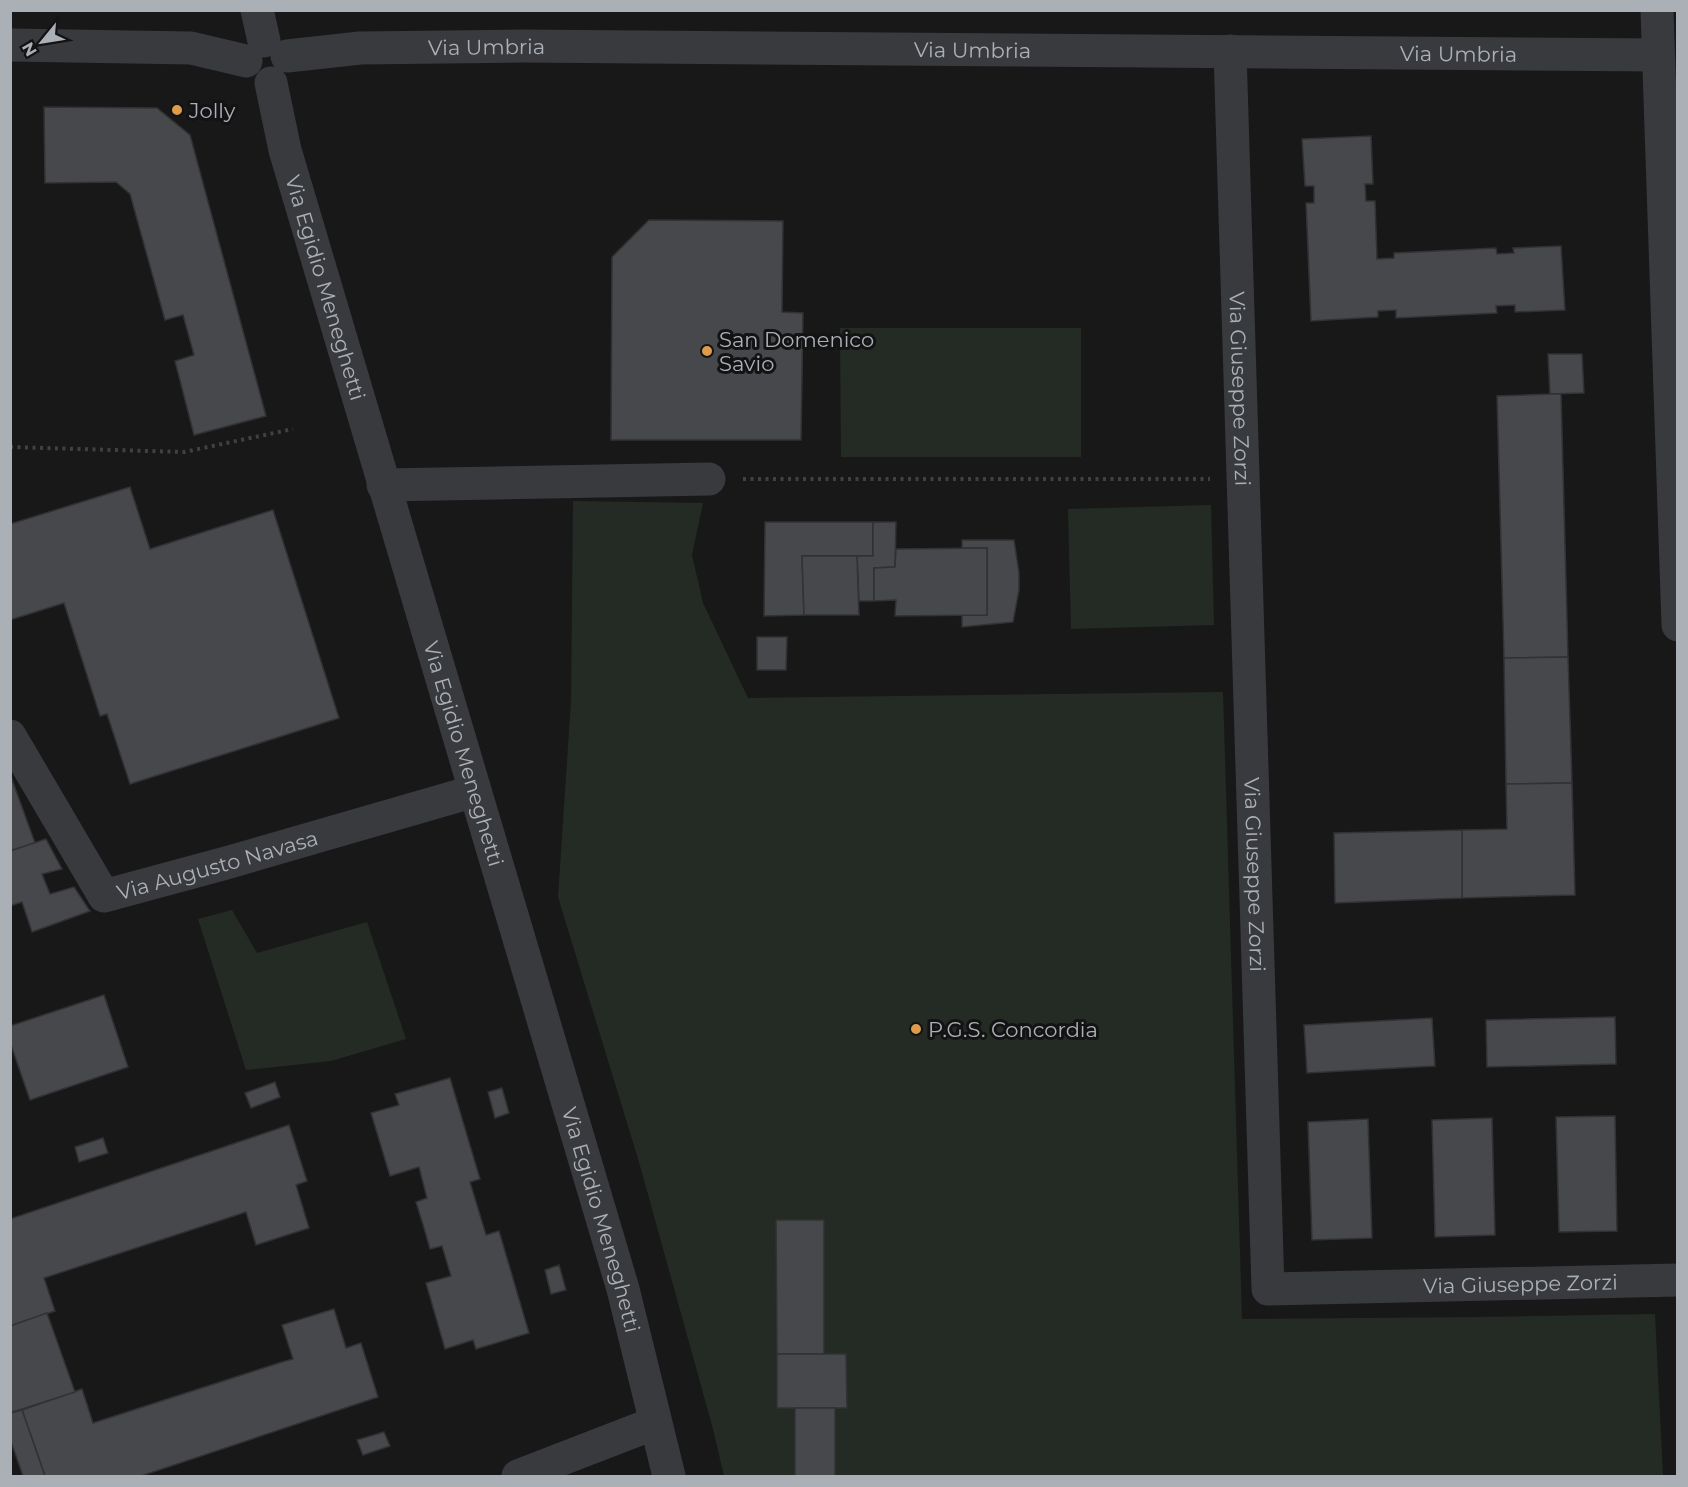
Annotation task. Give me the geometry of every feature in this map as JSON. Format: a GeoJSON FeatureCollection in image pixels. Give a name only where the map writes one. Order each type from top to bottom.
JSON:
{"type":"FeatureCollection","features":[{"type":"Feature","properties":{"kind":"street"},"geometry":{"type":"LineString","coordinates":[[1657,10],[1677,625]]}},
{"type":"Feature","properties":{"kind":"street","name":"Via Umbria"},"geometry":{"type":"LineString","coordinates":[[10,45],[265,51],[521,46],[1658,55]]}},
{"type":"Feature","properties":{"kind":"street","name":"Via Egidio Meneghetti"},"geometry":{"type":"LineString","coordinates":[[265,51],[285,150],[623,1289],[669,1476]]}},
{"type":"Feature","properties":{"kind":"street","name":"Via Giuseppe Zorzi"},"geometry":{"type":"LineString","coordinates":[[1230,51],[1268,1289],[1677,1280]]}},
{"type":"Feature","properties":{"kind":"street"},"geometry":{"type":"LineString","coordinates":[[383,485],[709,479]]}},
{"type":"Feature","properties":{"kind":"street","name":"Via Augusto Navasa"},"geometry":{"type":"LineString","coordinates":[[10,736],[104,896],[475,791]]}},
{"type":"Feature","properties":{"kind":"street"},"geometry":{"type":"LineString","coordinates":[[518,1476],[655,1423]]}},
{"type":"Feature","properties":{"kind":"path"},"geometry":{"type":"LineString","coordinates":[[10,447],[184,452],[293,429]]}},
{"type":"Feature","properties":{"kind":"path"},"geometry":{"type":"LineString","coordinates":[[709,479],[1216,479]]}},
{"type":"Feature","properties":{"kind":"shaded area"},"geometry":{"type":"Polygon","coordinates":[[[840,328],[1081,328],[1081,457],[841,457],[840,328]]]}},
{"type":"Feature","properties":{"kind":"shaded area","name":"P.G.S. Concordia"},"geometry":{"type":"Polygon","coordinates":[[[573,501],[703,503],[692,555],[703,603],[748,698],[1223,692],[1242,1319],[1655,1314],[1663,1476],[724,1476],[639,1162],[558,897],[571,701],[573,501]]]}},
{"type":"Feature","properties":{"kind":"shaded area"},"geometry":{"type":"Polygon","coordinates":[[[1211,505],[1214,625],[1071,629],[1068,509],[1211,505]]]}},
{"type":"Feature","properties":{"kind":"shaded area"},"geometry":{"type":"Polygon","coordinates":[[[232,910],[257,953],[367,922],[406,1039],[331,1061],[246,1070],[198,919],[232,910]]]}},
{"type":"Feature","properties":{"kind":"building"},"geometry":{"type":"Polygon","coordinates":[[[44,107],[157,108],[190,135],[266,416],[194,435],[175,361],[194,355],[183,315],[165,320],[130,194],[116,182],[45,183],[44,107]]]}},
{"type":"Feature","properties":{"kind":"building"},"geometry":{"type":"Polygon","coordinates":[[[1371,136],[1373,184],[1365,184],[1366,201],[1375,201],[1377,259],[1394,258],[1394,253],[1496,248],[1497,254],[1514,253],[1513,248],[1561,246],[1565,310],[1515,312],[1515,305],[1496,306],[1497,313],[1396,318],[1396,310],[1378,311],[1378,317],[1311,321],[1306,203],[1314,203],[1314,186],[1305,186],[1302,139],[1371,136]]]}},
{"type":"Feature","properties":{"kind":"building","name":"San Domenico Savio"},"geometry":{"type":"Polygon","coordinates":[[[649,220],[783,221],[782,312],[803,313],[801,440],[611,440],[612,257],[649,220]]]}},
{"type":"Feature","properties":{"kind":"building"},"geometry":{"type":"Polygon","coordinates":[[[1548,354],[1582,354],[1584,393],[1550,394],[1548,354]]]}},
{"type":"Feature","properties":{"kind":"building"},"geometry":{"type":"Polygon","coordinates":[[[1561,394],[1568,657],[1504,658],[1497,396],[1561,394]]]}},
{"type":"Feature","properties":{"kind":"building"},"geometry":{"type":"Polygon","coordinates":[[[130,487],[150,549],[273,510],[339,718],[130,784],[107,714],[100,716],[64,603],[10,620],[10,524],[130,487]]]}},
{"type":"Feature","properties":{"kind":"building"},"geometry":{"type":"Polygon","coordinates":[[[765,522],[873,522],[873,556],[802,556],[804,615],[764,616],[765,522]]]}},
{"type":"Feature","properties":{"kind":"building"},"geometry":{"type":"Polygon","coordinates":[[[873,522],[896,522],[895,567],[874,568],[874,601],[859,601],[857,556],[873,556],[873,522]]]}},
{"type":"Feature","properties":{"kind":"building"},"geometry":{"type":"Polygon","coordinates":[[[962,540],[1014,540],[1019,590],[1013,622],[962,627],[962,615],[987,615],[987,548],[962,548],[962,540]]]}},
{"type":"Feature","properties":{"kind":"building"},"geometry":{"type":"Polygon","coordinates":[[[987,548],[987,615],[895,616],[896,600],[874,601],[874,568],[895,567],[896,549],[987,548]]]}},
{"type":"Feature","properties":{"kind":"building"},"geometry":{"type":"Polygon","coordinates":[[[802,556],[857,556],[859,615],[804,615],[802,556]]]}},
{"type":"Feature","properties":{"kind":"building"},"geometry":{"type":"Polygon","coordinates":[[[757,637],[787,637],[786,670],[757,670],[757,637]]]}},
{"type":"Feature","properties":{"kind":"building"},"geometry":{"type":"Polygon","coordinates":[[[1568,657],[1572,783],[1506,784],[1504,658],[1568,657]]]}},
{"type":"Feature","properties":{"kind":"building"},"geometry":{"type":"Polygon","coordinates":[[[10,774],[35,843],[10,851],[10,774]]]}},
{"type":"Feature","properties":{"kind":"building"},"geometry":{"type":"Polygon","coordinates":[[[1572,783],[1575,895],[1462,898],[1462,830],[1507,829],[1506,784],[1572,783]]]}},
{"type":"Feature","properties":{"kind":"building"},"geometry":{"type":"Polygon","coordinates":[[[1462,830],[1462,898],[1335,903],[1334,833],[1462,830]]]}},
{"type":"Feature","properties":{"kind":"building"},"geometry":{"type":"Polygon","coordinates":[[[46,839],[62,869],[42,874],[50,894],[74,887],[90,911],[32,932],[22,902],[10,906],[10,851],[46,839]]]}},
{"type":"Feature","properties":{"kind":"building"},"geometry":{"type":"Polygon","coordinates":[[[104,995],[128,1067],[30,1100],[10,1042],[10,1026],[104,995]]]}},
{"type":"Feature","properties":{"kind":"building"},"geometry":{"type":"Polygon","coordinates":[[[1615,1017],[1616,1064],[1487,1067],[1486,1020],[1615,1017]]]}},
{"type":"Feature","properties":{"kind":"building"},"geometry":{"type":"Polygon","coordinates":[[[1432,1018],[1435,1066],[1307,1073],[1304,1025],[1432,1018]]]}},
{"type":"Feature","properties":{"kind":"building"},"geometry":{"type":"Polygon","coordinates":[[[450,1078],[480,1179],[470,1182],[486,1235],[499,1231],[529,1333],[476,1349],[473,1340],[445,1349],[426,1283],[451,1276],[442,1246],[430,1249],[416,1202],[427,1198],[419,1167],[390,1176],[371,1113],[399,1105],[395,1094],[450,1078]]]}},
{"type":"Feature","properties":{"kind":"building"},"geometry":{"type":"Polygon","coordinates":[[[275,1082],[280,1097],[251,1108],[245,1093],[275,1082]]]}},
{"type":"Feature","properties":{"kind":"building"},"geometry":{"type":"Polygon","coordinates":[[[502,1088],[509,1113],[495,1118],[488,1092],[502,1088]]]}},
{"type":"Feature","properties":{"kind":"building"},"geometry":{"type":"Polygon","coordinates":[[[1615,1116],[1617,1231],[1559,1232],[1556,1117],[1615,1116]]]}},
{"type":"Feature","properties":{"kind":"building"},"geometry":{"type":"Polygon","coordinates":[[[1492,1118],[1495,1235],[1435,1237],[1432,1120],[1492,1118]]]}},
{"type":"Feature","properties":{"kind":"building"},"geometry":{"type":"Polygon","coordinates":[[[1368,1119],[1372,1238],[1312,1240],[1308,1122],[1368,1119]]]}},
{"type":"Feature","properties":{"kind":"building"},"geometry":{"type":"Polygon","coordinates":[[[289,1125],[307,1181],[296,1185],[309,1228],[256,1245],[246,1212],[44,1278],[55,1311],[10,1326],[10,1219],[289,1125]]]}},
{"type":"Feature","properties":{"kind":"building"},"geometry":{"type":"Polygon","coordinates":[[[103,1138],[108,1153],[79,1162],[75,1147],[103,1138]]]}},
{"type":"Feature","properties":{"kind":"building"},"geometry":{"type":"Polygon","coordinates":[[[776,1220],[824,1220],[824,1354],[777,1354],[776,1220]]]}},
{"type":"Feature","properties":{"kind":"building"},"geometry":{"type":"Polygon","coordinates":[[[559,1265],[566,1290],[551,1294],[545,1270],[559,1265]]]}},
{"type":"Feature","properties":{"kind":"building"},"geometry":{"type":"Polygon","coordinates":[[[334,1309],[346,1348],[361,1343],[378,1397],[141,1476],[45,1476],[22,1410],[82,1389],[93,1423],[293,1359],[282,1325],[334,1309]]]}},
{"type":"Feature","properties":{"kind":"building"},"geometry":{"type":"Polygon","coordinates":[[[47,1313],[75,1392],[10,1413],[10,1326],[47,1313]]]}},
{"type":"Feature","properties":{"kind":"building"},"geometry":{"type":"Polygon","coordinates":[[[777,1354],[846,1354],[847,1408],[777,1408],[777,1354]]]}},
{"type":"Feature","properties":{"kind":"building"},"geometry":{"type":"Polygon","coordinates":[[[795,1408],[835,1408],[835,1476],[795,1476],[795,1408]]]}},
{"type":"Feature","properties":{"kind":"building"},"geometry":{"type":"Polygon","coordinates":[[[22,1410],[45,1476],[23,1476],[10,1439],[10,1413],[22,1410]]]}},
{"type":"Feature","properties":{"kind":"building"},"geometry":{"type":"Polygon","coordinates":[[[384,1432],[390,1446],[363,1455],[357,1440],[384,1432]]]}},
{"type":"Feature","properties":{"kind":"place","name":"Jolly"},"geometry":{"type":"Point","coordinates":[177,110]}},
{"type":"Feature","properties":{"kind":"place","name":"San Domenico Savio"},"geometry":{"type":"Point","coordinates":[707,351]}},
{"type":"Feature","properties":{"kind":"place","name":"P.G.S. Concordia"},"geometry":{"type":"Point","coordinates":[916,1029]}}]}
